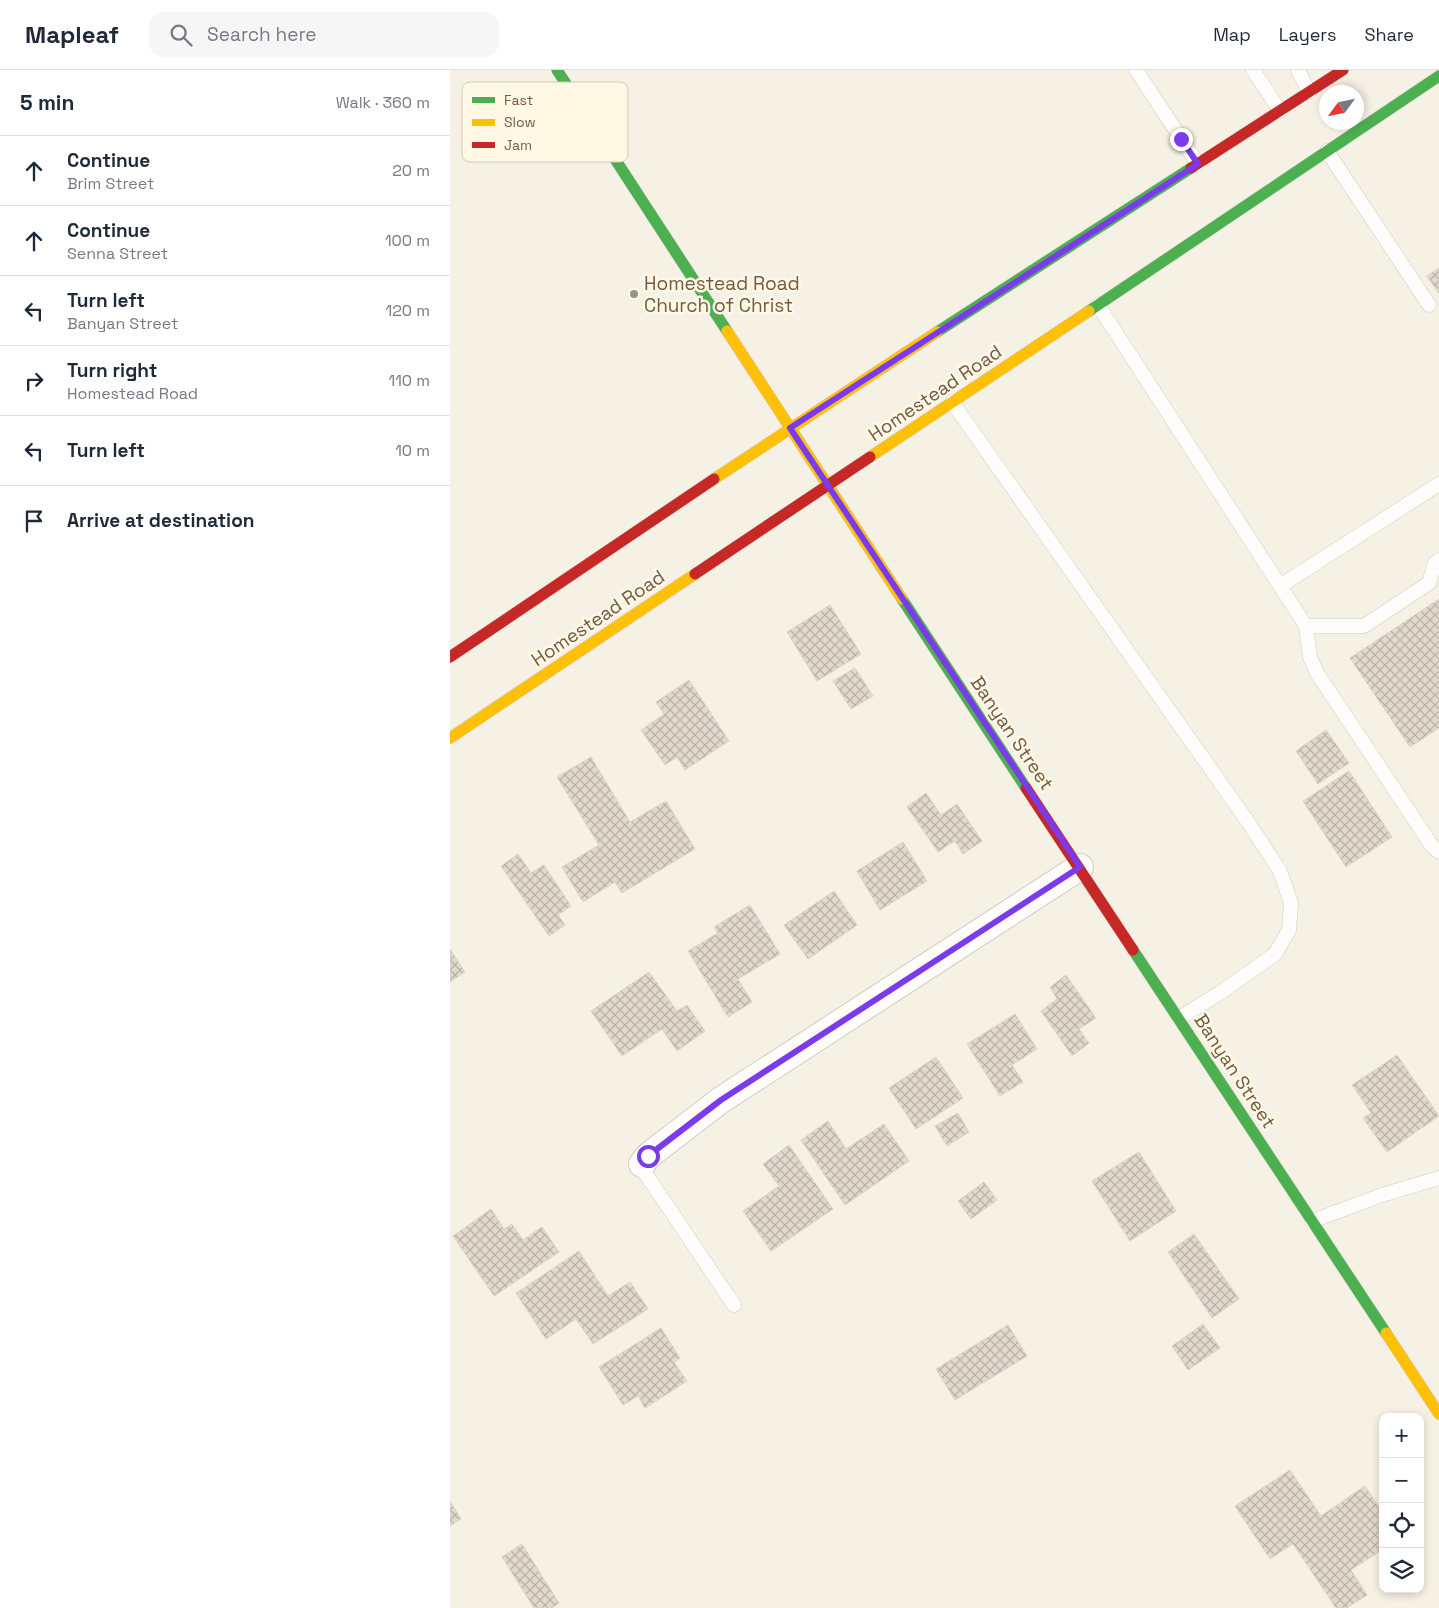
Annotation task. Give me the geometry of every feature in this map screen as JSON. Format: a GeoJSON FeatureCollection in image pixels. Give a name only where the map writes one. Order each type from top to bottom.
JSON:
{"type":"FeatureCollection","features":[{"type":"Feature","properties":{"kind":"main road","name":"Banyan Street"},"geometry":{"type":"LineString","coordinates":[[557,70],[565,82]]}},
{"type":"Feature","properties":{"kind":"main road"},"geometry":{"type":"LineString","coordinates":[[450,658],[790,428],[1344,70]]}},
{"type":"Feature","properties":{"kind":"main road","name":"Homestead Road"},"geometry":{"type":"LineString","coordinates":[[450,738],[1439,76]]}},
{"type":"Feature","properties":{"kind":"main road","name":"Banyan Street"},"geometry":{"type":"LineString","coordinates":[[617,162],[827,486],[1439,1414]]}},
{"type":"Feature","properties":{"kind":"street"},"geometry":{"type":"LineString","coordinates":[[642,1164],[648,1156],[721,1100],[1080,867]]}},
{"type":"Feature","properties":{"kind":"lane"},"geometry":{"type":"LineString","coordinates":[[1136,70],[1198,164]]}},
{"type":"Feature","properties":{"kind":"lane"},"geometry":{"type":"LineString","coordinates":[[1253,70],[1280,111]]}},
{"type":"Feature","properties":{"kind":"lane"},"geometry":{"type":"LineString","coordinates":[[1298,70],[1309,92]]}},
{"type":"Feature","properties":{"kind":"lane"},"geometry":{"type":"LineString","coordinates":[[1326,151],[1429,305]]}},
{"type":"Feature","properties":{"kind":"lane"},"geometry":{"type":"LineString","coordinates":[[1098,305],[1306,626],[1310,657],[1318,673],[1432,846],[1439,852]]}},
{"type":"Feature","properties":{"kind":"lane"},"geometry":{"type":"LineString","coordinates":[[952,402],[1248,822],[1280,871],[1291,903],[1289,930],[1275,954],[1220,993],[1179,1018]]}},
{"type":"Feature","properties":{"kind":"lane"},"geometry":{"type":"LineString","coordinates":[[1280,586],[1439,484]]}},
{"type":"Feature","properties":{"kind":"lane"},"geometry":{"type":"LineString","coordinates":[[1306,626],[1364,626],[1429,583],[1434,563],[1439,560]]}},
{"type":"Feature","properties":{"kind":"lane"},"geometry":{"type":"LineString","coordinates":[[642,1164],[645,1173],[734,1305]]}},
{"type":"Feature","properties":{"kind":"lane"},"geometry":{"type":"LineString","coordinates":[[1312,1221],[1382,1195],[1439,1178]]}},
{"type":"Feature","properties":{"kind":"building"},"geometry":{"type":"Polygon","coordinates":[[[1439,268],[1439,294],[1427,276],[1439,268]]]}},
{"type":"Feature","properties":{"kind":"building"},"geometry":{"type":"Polygon","coordinates":[[[1439,599],[1439,728],[1410,747],[1350,658],[1439,599]]]}},
{"type":"Feature","properties":{"kind":"building"},"geometry":{"type":"Polygon","coordinates":[[[830,605],[861,654],[817,681],[787,632],[830,605]]]}},
{"type":"Feature","properties":{"kind":"building"},"geometry":{"type":"Polygon","coordinates":[[[855,668],[873,696],[851,709],[833,681],[855,668]]]}},
{"type":"Feature","properties":{"kind":"building"},"geometry":{"type":"Polygon","coordinates":[[[689,680],[729,741],[685,770],[677,757],[665,765],[641,730],[664,714],[656,702],[689,680]]]}},
{"type":"Feature","properties":{"kind":"building"},"geometry":{"type":"Polygon","coordinates":[[[1326,730],[1349,763],[1318,784],[1296,751],[1326,730]]]}},
{"type":"Feature","properties":{"kind":"building"},"geometry":{"type":"Polygon","coordinates":[[[591,757],[630,822],[666,801],[695,849],[622,893],[615,882],[583,902],[562,867],[599,845],[557,777],[591,757]]]}},
{"type":"Feature","properties":{"kind":"building"},"geometry":{"type":"Polygon","coordinates":[[[1349,771],[1392,837],[1346,867],[1303,801],[1349,771]]]}},
{"type":"Feature","properties":{"kind":"building"},"geometry":{"type":"Polygon","coordinates":[[[926,793],[941,815],[957,804],[982,841],[963,854],[955,841],[938,852],[907,807],[926,793]]]}},
{"type":"Feature","properties":{"kind":"building"},"geometry":{"type":"Polygon","coordinates":[[[903,842],[927,881],[880,910],[857,871],[903,842]]]}},
{"type":"Feature","properties":{"kind":"building"},"geometry":{"type":"Polygon","coordinates":[[[518,854],[531,873],[544,865],[571,906],[558,915],[565,925],[549,936],[501,866],[518,854]]]}},
{"type":"Feature","properties":{"kind":"building"},"geometry":{"type":"Polygon","coordinates":[[[834,891],[857,925],[808,959],[784,925],[834,891]]]}},
{"type":"Feature","properties":{"kind":"building"},"geometry":{"type":"Polygon","coordinates":[[[750,905],[780,954],[738,979],[752,1002],[728,1017],[688,951],[718,933],[714,927],[750,905]]]}},
{"type":"Feature","properties":{"kind":"building"},"geometry":{"type":"Polygon","coordinates":[[[450,949],[465,972],[450,982],[450,949]]]}},
{"type":"Feature","properties":{"kind":"building"},"geometry":{"type":"Polygon","coordinates":[[[649,972],[677,1011],[687,1005],[705,1031],[677,1051],[662,1029],[622,1056],[591,1011],[649,972]]]}},
{"type":"Feature","properties":{"kind":"building"},"geometry":{"type":"Polygon","coordinates":[[[1066,975],[1096,1018],[1079,1029],[1089,1043],[1072,1056],[1041,1011],[1057,999],[1050,987],[1066,975]]]}},
{"type":"Feature","properties":{"kind":"building"},"geometry":{"type":"Polygon","coordinates":[[[1015,1014],[1037,1049],[1012,1065],[1023,1082],[1000,1096],[967,1044],[1015,1014]]]}},
{"type":"Feature","properties":{"kind":"building"},"geometry":{"type":"Polygon","coordinates":[[[1397,1055],[1439,1116],[1387,1152],[1363,1118],[1371,1113],[1352,1085],[1397,1055]]]}},
{"type":"Feature","properties":{"kind":"building"},"geometry":{"type":"Polygon","coordinates":[[[936,1057],[963,1098],[916,1129],[889,1088],[936,1057]]]}},
{"type":"Feature","properties":{"kind":"building"},"geometry":{"type":"Polygon","coordinates":[[[958,1113],[969,1132],[947,1146],[935,1126],[958,1113]]]}},
{"type":"Feature","properties":{"kind":"building"},"geometry":{"type":"Polygon","coordinates":[[[828,1121],[846,1149],[884,1124],[909,1161],[845,1205],[801,1140],[828,1121]]]}},
{"type":"Feature","properties":{"kind":"building"},"geometry":{"type":"Polygon","coordinates":[[[789,1145],[833,1209],[771,1251],[743,1211],[779,1186],[763,1164],[789,1145]]]}},
{"type":"Feature","properties":{"kind":"building"},"geometry":{"type":"Polygon","coordinates":[[[1139,1152],[1176,1211],[1130,1241],[1092,1181],[1139,1152]]]}},
{"type":"Feature","properties":{"kind":"building"},"geometry":{"type":"Polygon","coordinates":[[[984,1182],[997,1200],[971,1219],[958,1201],[984,1182]]]}},
{"type":"Feature","properties":{"kind":"building"},"geometry":{"type":"Polygon","coordinates":[[[491,1209],[504,1229],[512,1224],[523,1240],[542,1227],[559,1252],[494,1296],[453,1236],[491,1209]]]}},
{"type":"Feature","properties":{"kind":"building"},"geometry":{"type":"Polygon","coordinates":[[[1194,1234],[1239,1299],[1212,1318],[1168,1252],[1194,1234]]]}},
{"type":"Feature","properties":{"kind":"building"},"geometry":{"type":"Polygon","coordinates":[[[579,1251],[608,1296],[630,1282],[648,1309],[593,1344],[576,1319],[546,1339],[516,1293],[579,1251]]]}},
{"type":"Feature","properties":{"kind":"building"},"geometry":{"type":"Polygon","coordinates":[[[1203,1324],[1220,1348],[1188,1370],[1172,1346],[1203,1324]]]}},
{"type":"Feature","properties":{"kind":"building"},"geometry":{"type":"Polygon","coordinates":[[[1008,1325],[1027,1356],[955,1400],[936,1369],[1008,1325]]]}},
{"type":"Feature","properties":{"kind":"building"},"geometry":{"type":"Polygon","coordinates":[[[661,1328],[680,1358],[674,1362],[687,1381],[645,1408],[638,1396],[623,1405],[599,1367],[661,1328]]]}},
{"type":"Feature","properties":{"kind":"building"},"geometry":{"type":"Polygon","coordinates":[[[1290,1470],[1321,1516],[1365,1486],[1379,1507],[1379,1552],[1351,1570],[1367,1595],[1347,1608],[1336,1608],[1293,1544],[1270,1559],[1235,1506],[1290,1470]]]}},
{"type":"Feature","properties":{"kind":"building"},"geometry":{"type":"Polygon","coordinates":[[[450,1501],[461,1519],[450,1526],[450,1501]]]}},
{"type":"Feature","properties":{"kind":"building"},"geometry":{"type":"Polygon","coordinates":[[[522,1544],[559,1603],[552,1608],[534,1608],[502,1557],[522,1544]]]}},
{"type":"Feature","properties":{"kind":"traffic: fast"},"geometry":{"type":"LineString","coordinates":[[557,70],[565,82]]}},
{"type":"Feature","properties":{"kind":"traffic: fast"},"geometry":{"type":"LineString","coordinates":[[1089,311],[1439,76]]}},
{"type":"Feature","properties":{"kind":"traffic: fast"},"geometry":{"type":"LineString","coordinates":[[617,162],[727,331]]}},
{"type":"Feature","properties":{"kind":"traffic: fast"},"geometry":{"type":"LineString","coordinates":[[937,332],[1191,168]]}},
{"type":"Feature","properties":{"kind":"traffic: fast"},"geometry":{"type":"LineString","coordinates":[[902,599],[1026,788]]}},
{"type":"Feature","properties":{"kind":"traffic: fast"},"geometry":{"type":"LineString","coordinates":[[1133,950],[1386,1333]]}},
{"type":"Feature","properties":{"kind":"traffic: slow"},"geometry":{"type":"LineString","coordinates":[[870,457],[1089,311]]}},
{"type":"Feature","properties":{"kind":"traffic: slow"},"geometry":{"type":"LineString","coordinates":[[727,331],[902,599]]}},
{"type":"Feature","properties":{"kind":"traffic: slow"},"geometry":{"type":"LineString","coordinates":[[714,479],[937,332]]}},
{"type":"Feature","properties":{"kind":"traffic: slow"},"geometry":{"type":"LineString","coordinates":[[450,738],[695,574]]}},
{"type":"Feature","properties":{"kind":"traffic: slow"},"geometry":{"type":"LineString","coordinates":[[1386,1333],[1439,1414]]}},
{"type":"Feature","properties":{"kind":"traffic: jam"},"geometry":{"type":"LineString","coordinates":[[1191,168],[1343,70]]}},
{"type":"Feature","properties":{"kind":"traffic: jam"},"geometry":{"type":"LineString","coordinates":[[695,574],[870,457]]}},
{"type":"Feature","properties":{"kind":"traffic: jam"},"geometry":{"type":"LineString","coordinates":[[450,657],[714,479]]}},
{"type":"Feature","properties":{"kind":"traffic: jam"},"geometry":{"type":"LineString","coordinates":[[1026,788],[1133,950]]}},
{"type":"Feature","properties":{"kind":"place","name":"Homestead Road Church of Christ"},"geometry":{"type":"Point","coordinates":[634,294]}},
{"type":"Feature","properties":{"kind":"route"},"geometry":{"type":"LineString","coordinates":[[648,1156],[721,1100],[1080,867],[790,428],[1198,164],[1181,139]]}}]}
